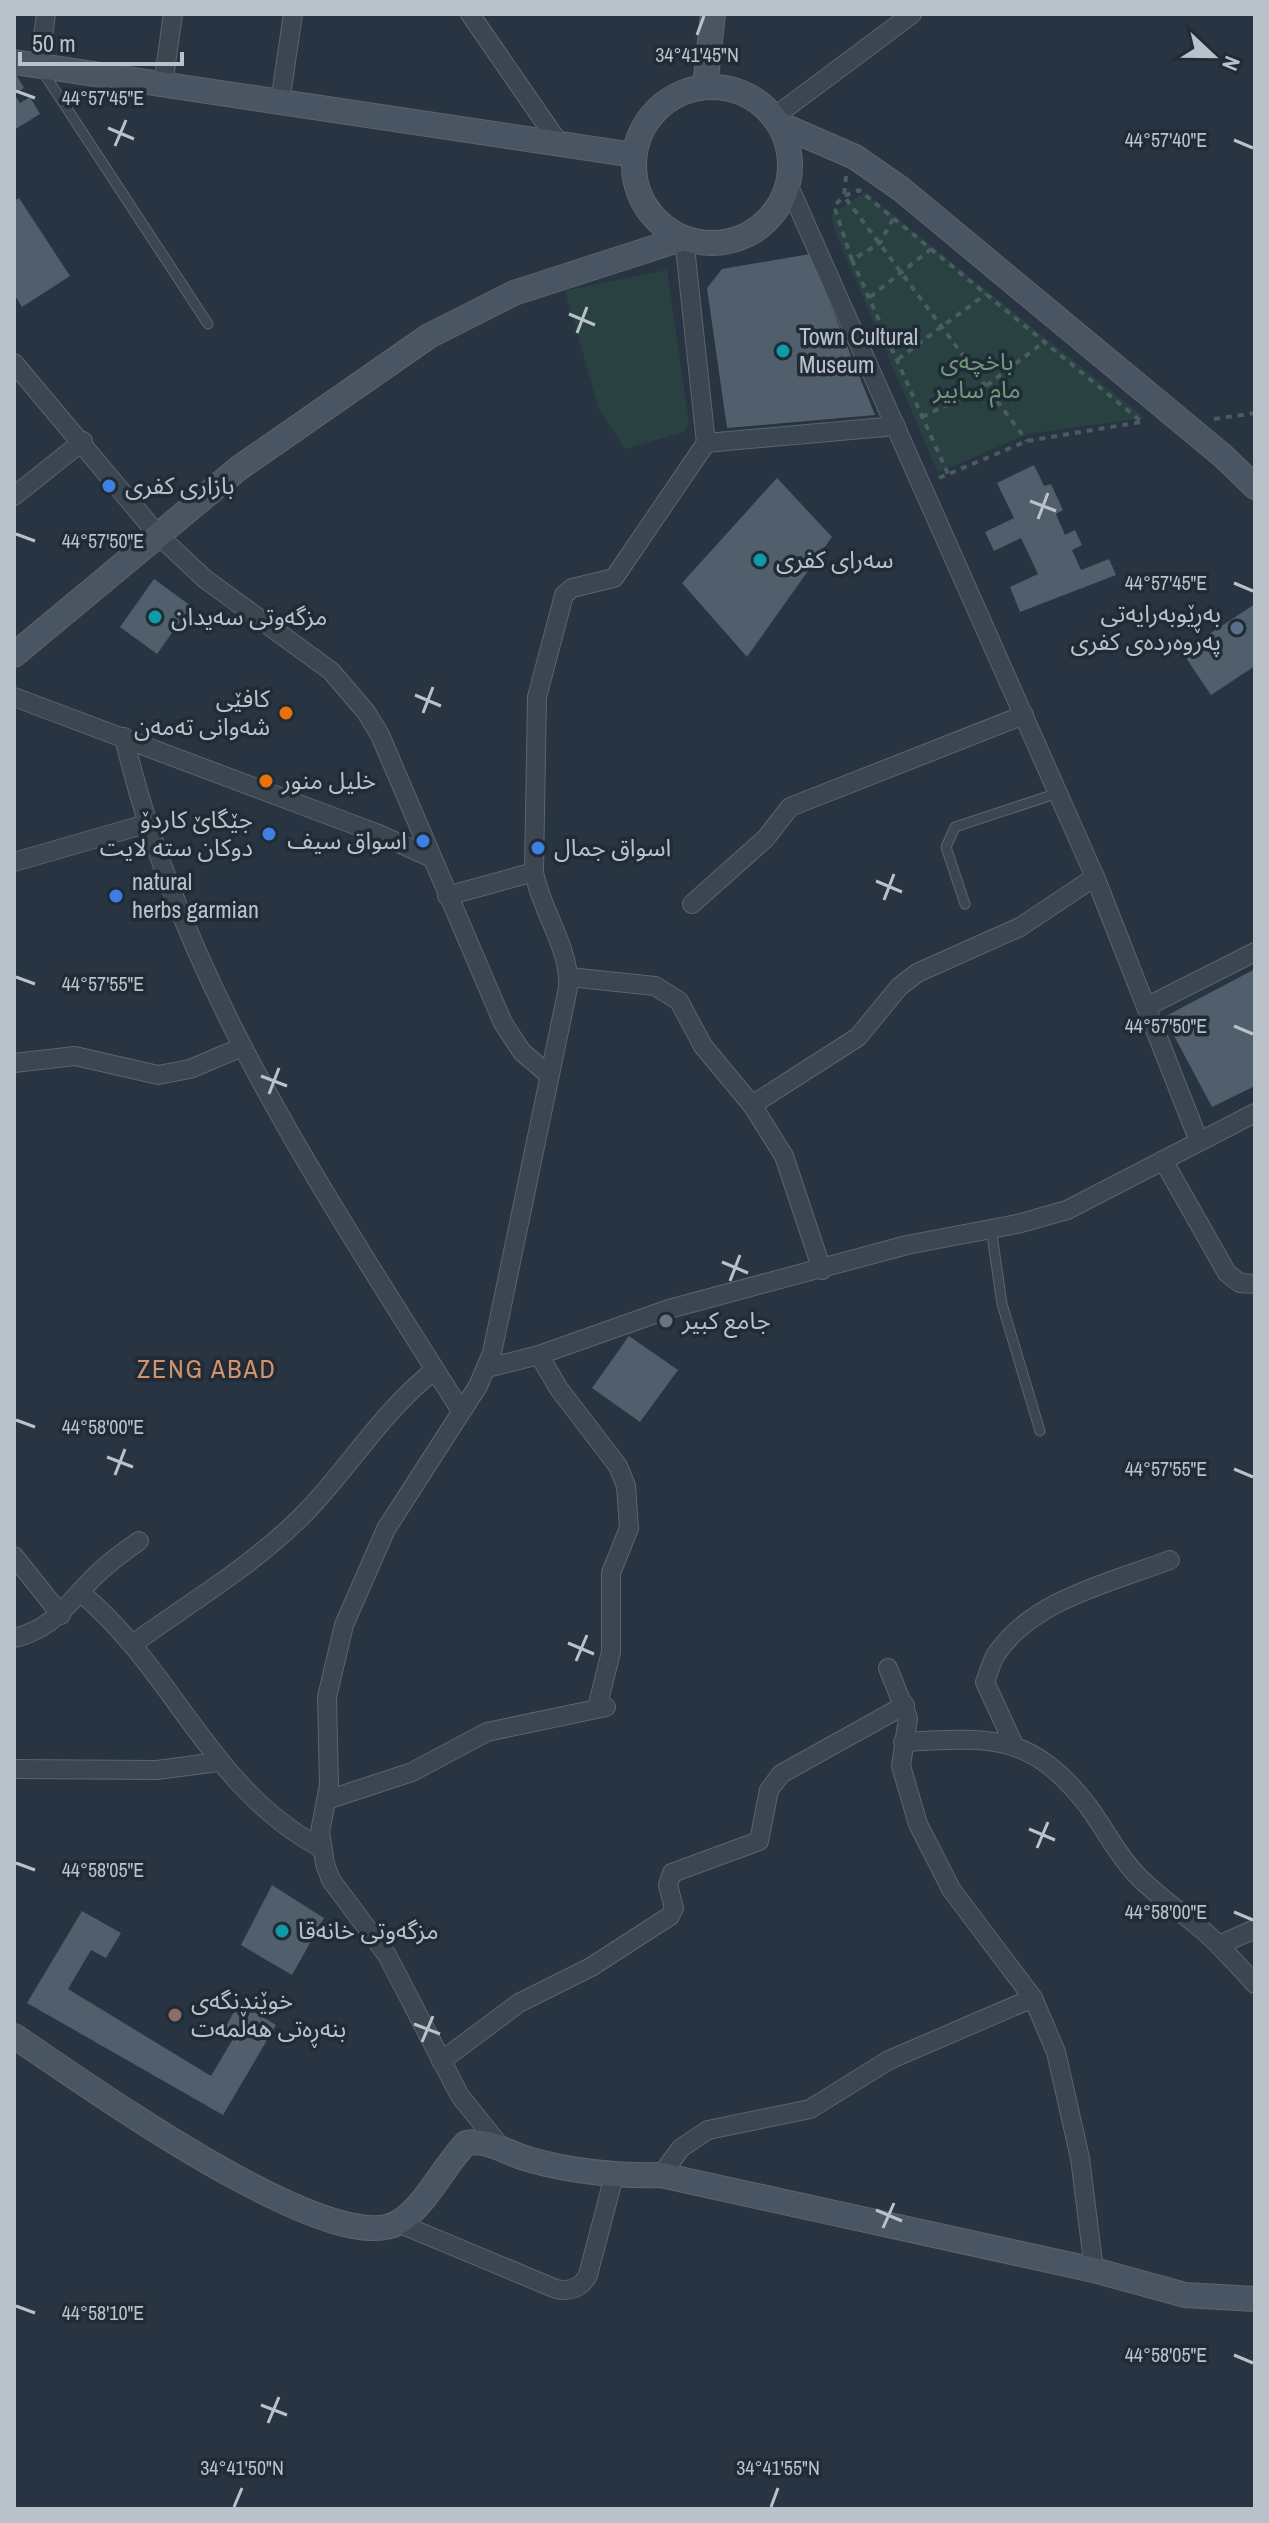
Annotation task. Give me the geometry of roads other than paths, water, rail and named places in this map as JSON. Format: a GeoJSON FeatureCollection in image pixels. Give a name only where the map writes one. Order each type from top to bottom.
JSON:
{"type":"FeatureCollection","features":[{"type":"Feature","properties":{"kind":"street"},"geometry":{"type":"LineString","coordinates":[[39,66],[46,14]]}},
{"type":"Feature","properties":{"kind":"street"},"geometry":{"type":"LineString","coordinates":[[163,85],[173,14]]}},
{"type":"Feature","properties":{"kind":"street"},"geometry":{"type":"LineString","coordinates":[[280,102],[293,14]]}},
{"type":"Feature","properties":{"kind":"street"},"geometry":{"type":"LineString","coordinates":[[470,14],[559,143]]}},
{"type":"Feature","properties":{"kind":"street"},"geometry":{"type":"LineString","coordinates":[[705,86],[713,14]]}},
{"type":"Feature","properties":{"kind":"street"},"geometry":{"type":"LineString","coordinates":[[777,120],[912,14]]}},
{"type":"Feature","properties":{"kind":"street"},"geometry":{"type":"LineString","coordinates":[[14,62],[634,155]]}},
{"type":"Feature","properties":{"kind":"street"},"geometry":{"type":"LineString","coordinates":[[777,120],[788,143],[788,184],[780,204],[767,221],[749,234],[728,242],[706,243],[684,238],[662,225],[645,205],[635,181],[634,155],[642,129],[658,108],[679,93],[705,86],[743,92],[777,120],[848,154],[901,189],[1180,420],[1255,487]]}},
{"type":"Feature","properties":{"kind":"street"},"geometry":{"type":"LineString","coordinates":[[788,184],[1095,877],[1198,1139]]}},
{"type":"Feature","properties":{"kind":"street"},"geometry":{"type":"LineString","coordinates":[[501,2147],[460,2096],[387,1955],[331,1880],[321,1848],[321,1823],[330,1770],[327,1697],[344,1625],[386,1529],[487,1368],[569,977],[541,902],[534,872],[537,697],[562,600],[572,588],[614,578],[706,443],[684,238]]}},
{"type":"Feature","properties":{"kind":"street"},"geometry":{"type":"LineString","coordinates":[[14,655],[282,437],[456,320],[514,293],[684,238]]}},
{"type":"Feature","properties":{"kind":"street"},"geometry":{"type":"LineString","coordinates":[[14,363],[83,441],[158,535],[205,579],[310,654],[350,691],[380,735],[511,1038],[548,1074]]}},
{"type":"Feature","properties":{"kind":"street"},"geometry":{"type":"LineString","coordinates":[[706,443],[896,426]]}},
{"type":"Feature","properties":{"kind":"street"},"geometry":{"type":"LineString","coordinates":[[14,496],[83,441]]}},
{"type":"Feature","properties":{"kind":"street"},"geometry":{"type":"LineString","coordinates":[[14,697],[376,833],[432,858]]}},
{"type":"Feature","properties":{"kind":"street"},"geometry":{"type":"LineString","coordinates":[[692,904],[766,838],[777,819],[790,807],[1024,715]]}},
{"type":"Feature","properties":{"kind":"street"},"geometry":{"type":"LineString","coordinates":[[124,737],[146,824],[242,1047],[338,1215],[461,1411]]}},
{"type":"Feature","properties":{"kind":"street"},"geometry":{"type":"LineString","coordinates":[[14,862],[146,824]]}},
{"type":"Feature","properties":{"kind":"street"},"geometry":{"type":"LineString","coordinates":[[447,896],[534,872]]}},
{"type":"Feature","properties":{"kind":"street"},"geometry":{"type":"LineString","coordinates":[[752,1105],[858,1037],[899,987],[917,973],[1020,927],[1095,877]]}},
{"type":"Feature","properties":{"kind":"street"},"geometry":{"type":"LineString","coordinates":[[1146,1007],[1255,952]]}},
{"type":"Feature","properties":{"kind":"street"},"geometry":{"type":"LineString","coordinates":[[569,977],[647,984],[672,995],[718,1067],[752,1105],[792,1174],[822,1270]]}},
{"type":"Feature","properties":{"kind":"street"},"geometry":{"type":"LineString","coordinates":[[14,1063],[75,1056],[158,1075],[190,1069],[242,1047]]}},
{"type":"Feature","properties":{"kind":"street"},"geometry":{"type":"LineString","coordinates":[[487,1368],[539,1355],[669,1309],[907,1245],[1067,1210],[1198,1139],[1255,1113]]}},
{"type":"Feature","properties":{"kind":"street"},"geometry":{"type":"LineString","coordinates":[[1163,1160],[1227,1273],[1240,1283],[1255,1284]]}},
{"type":"Feature","properties":{"kind":"street"},"geometry":{"type":"LineString","coordinates":[[327,1800],[412,1772],[487,1732],[602,1707],[611,1652],[611,1573],[629,1528],[626,1486],[618,1466],[559,1389],[539,1355]]}},
{"type":"Feature","properties":{"kind":"street"},"geometry":{"type":"LineString","coordinates":[[134,1643],[281,1536],[324,1492],[394,1405],[435,1370]]}},
{"type":"Feature","properties":{"kind":"street"},"geometry":{"type":"LineString","coordinates":[[14,1638],[39,1630],[61,1615],[80,1592],[139,1541]]}},
{"type":"Feature","properties":{"kind":"street"},"geometry":{"type":"LineString","coordinates":[[14,1556],[61,1615]]}},
{"type":"Feature","properties":{"kind":"street"},"geometry":{"type":"LineString","coordinates":[[1014,1745],[985,1682],[996,1654],[1021,1626],[1057,1603],[1170,1560]]}},
{"type":"Feature","properties":{"kind":"street"},"geometry":{"type":"LineString","coordinates":[[80,1592],[134,1643],[218,1762],[264,1811],[321,1848]]}},
{"type":"Feature","properties":{"kind":"street"},"geometry":{"type":"LineString","coordinates":[[888,1668],[908,1718],[903,1742],[903,1777],[933,1857],[972,1919],[1033,1998],[1056,2052],[1070,2100],[1094,2270]]}},
{"type":"Feature","properties":{"kind":"street"},"geometry":{"type":"LineString","coordinates":[[441,2061],[528,1997],[591,1967],[670,1916],[674,1908],[668,1881],[672,1873],[759,1841],[769,1790],[781,1774],[905,1705]]}},
{"type":"Feature","properties":{"kind":"street"},"geometry":{"type":"LineString","coordinates":[[903,1742],[984,1739],[1014,1745],[1053,1769],[1087,1805],[1118,1853],[1147,1886],[1219,1945],[1255,1984]]}},
{"type":"Feature","properties":{"kind":"street"},"geometry":{"type":"LineString","coordinates":[[14,1769],[157,1770],[218,1762]]}},
{"type":"Feature","properties":{"kind":"street"},"geometry":{"type":"LineString","coordinates":[[1219,1945],[1255,1929]]}},
{"type":"Feature","properties":{"kind":"street"},"geometry":{"type":"LineString","coordinates":[[661,2175],[681,2148],[708,2130],[810,2109],[889,2060],[1033,1998]]}},
{"type":"Feature","properties":{"kind":"street"},"geometry":{"type":"LineString","coordinates":[[14,2036],[135,2116],[266,2195],[348,2226],[373,2229],[398,2223],[419,2203],[466,2143],[480,2141],[528,2160],[614,2176],[661,2175],[1094,2270],[1185,2295],[1255,2299]]}},
{"type":"Feature","properties":{"kind":"street"},"geometry":{"type":"LineString","coordinates":[[398,2223],[556,2289],[568,2290],[580,2285],[588,2275],[614,2176]]}},
{"type":"Feature","properties":{"kind":"lane"},"geometry":{"type":"LineString","coordinates":[[39,66],[208,324]]}},
{"type":"Feature","properties":{"kind":"lane"},"geometry":{"type":"LineString","coordinates":[[965,904],[946,847],[955,827],[1058,793]]}},
{"type":"Feature","properties":{"kind":"lane"},"geometry":{"type":"LineString","coordinates":[[991,1228],[1002,1304],[1040,1431]]}},
{"type":"Feature","properties":{"kind":"place","name":"Town Cultural Museum"},"geometry":{"type":"Point","coordinates":[783,351]}},
{"type":"Feature","properties":{"kind":"place","name":"بازاری کفری"},"geometry":{"type":"Point","coordinates":[109,486]}},
{"type":"Feature","properties":{"kind":"place","name":"سەرای کفری"},"geometry":{"type":"Point","coordinates":[760,560]}},
{"type":"Feature","properties":{"kind":"place","name":"مزگەوتی سەیدان"},"geometry":{"type":"Point","coordinates":[155,617]}},
{"type":"Feature","properties":{"kind":"place","name":"بەڕێوبەرایەتی پەروەردەی کفری"},"geometry":{"type":"Point","coordinates":[1237,628]}},
{"type":"Feature","properties":{"kind":"place","name":"کافێی شەوانی تەمەن"},"geometry":{"type":"Point","coordinates":[286,713]}},
{"type":"Feature","properties":{"kind":"place","name":"خلیل منور"},"geometry":{"type":"Point","coordinates":[266,781]}},
{"type":"Feature","properties":{"kind":"place","name":"جێگاێ کاردۆ دوکان ستە لایت"},"geometry":{"type":"Point","coordinates":[269,834]}},
{"type":"Feature","properties":{"kind":"place","name":"اسواق سيف"},"geometry":{"type":"Point","coordinates":[423,841]}},
{"type":"Feature","properties":{"kind":"place","name":"اسواق جمال"},"geometry":{"type":"Point","coordinates":[538,848]}},
{"type":"Feature","properties":{"kind":"place","name":"natural herbs garmian"},"geometry":{"type":"Point","coordinates":[116,896]}},
{"type":"Feature","properties":{"kind":"place","name":"جامع كبير"},"geometry":{"type":"Point","coordinates":[666,1321]}},
{"type":"Feature","properties":{"kind":"place","name":"مزگەوتی خانەقا"},"geometry":{"type":"Point","coordinates":[282,1931]}},
{"type":"Feature","properties":{"kind":"place","name":"خوێندنگەی بنەڕەتی هەڵمەت"},"geometry":{"type":"Point","coordinates":[175,2015]}},
{"type":"Feature","properties":{"kind":"district","name":"ZENG ABAD"},"geometry":{"type":"Point","coordinates":[207,1369]}},
{"type":"Feature","properties":{"kind":"park label","name":"باخچەی مام سابیر"},"geometry":{"type":"Point","coordinates":[977,376]}}]}
